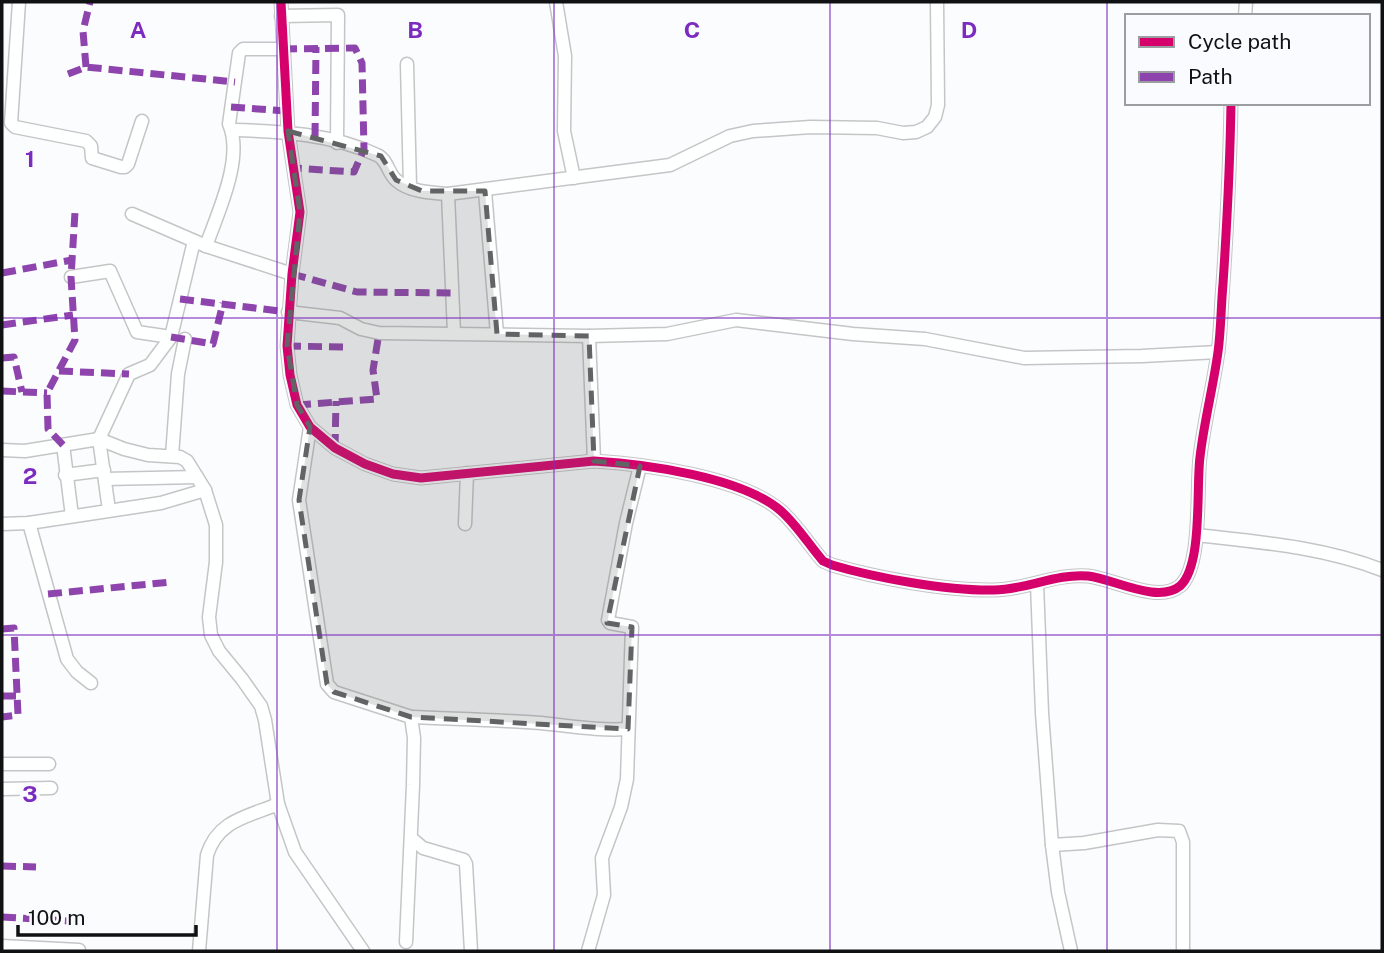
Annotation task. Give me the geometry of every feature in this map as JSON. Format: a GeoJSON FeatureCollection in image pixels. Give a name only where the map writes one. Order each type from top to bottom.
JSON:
{"type":"FeatureCollection","features":[{"type":"Feature","properties":{"kind":"street"},"geometry":{"type":"LineString","coordinates":[[19,2],[11,123],[15,127],[86,141],[91,146],[92,158],[125,167],[142,121]]}},
{"type":"Feature","properties":{"kind":"street"},"geometry":{"type":"LineString","coordinates":[[281,2],[288,131],[300,212],[288,312],[287,346],[297,405],[310,427],[335,448],[365,464],[393,474],[421,478],[594,461],[694,475],[762,498],[782,512],[823,561],[925,583],[995,590],[1058,578],[1086,576],[1156,593],[1170,592],[1182,585],[1189,572],[1197,534],[1200,456],[1218,352],[1229,198],[1231,105]]}},
{"type":"Feature","properties":{"kind":"street"},"geometry":{"type":"LineString","coordinates":[[556,2],[565,56],[564,131],[574,178]]}},
{"type":"Feature","properties":{"kind":"street"},"geometry":{"type":"LineString","coordinates":[[233,130],[288,131],[337,142],[381,156],[396,180],[411,188],[448,194],[670,166],[730,136],[753,131],[811,127],[877,128],[903,133],[916,132],[927,127],[935,117],[938,105],[937,2]]}},
{"type":"Feature","properties":{"kind":"street"},"geometry":{"type":"LineString","coordinates":[[281,16],[338,15],[337,142]]}},
{"type":"Feature","properties":{"kind":"street"},"geometry":{"type":"LineString","coordinates":[[109,510],[99,439],[129,373],[150,365],[171,337],[200,243],[231,172],[233,130],[229,124],[240,50],[283,49]]}},
{"type":"Feature","properties":{"kind":"street"},"geometry":{"type":"LineString","coordinates":[[407,64],[411,188]]}},
{"type":"Feature","properties":{"kind":"street"},"geometry":{"type":"LineString","coordinates":[[485,191],[497,334]]}},
{"type":"Feature","properties":{"kind":"street"},"geometry":{"type":"LineString","coordinates":[[448,194],[454,334]]}},
{"type":"Feature","properties":{"kind":"street"},"geometry":{"type":"LineString","coordinates":[[132,214],[200,243],[292,274]]}},
{"type":"Feature","properties":{"kind":"street"},"geometry":{"type":"LineString","coordinates":[[71,277],[110,271],[138,332],[171,337]]}},
{"type":"Feature","properties":{"kind":"street"},"geometry":{"type":"LineString","coordinates":[[288,312],[340,318],[360,329],[379,333],[589,336],[667,334],[744,320],[853,334],[925,339],[1024,358],[1218,352]]}},
{"type":"Feature","properties":{"kind":"street"},"geometry":{"type":"LineString","coordinates":[[589,336],[594,461]]}},
{"type":"Feature","properties":{"kind":"street"},"geometry":{"type":"LineString","coordinates":[[172,456],[178,374],[186,339]]}},
{"type":"Feature","properties":{"kind":"street"},"geometry":{"type":"LineString","coordinates":[[310,427],[299,500],[327,684],[330,689],[411,717],[512,721],[598,730],[628,729]]}},
{"type":"Feature","properties":{"kind":"street"},"geometry":{"type":"LineString","coordinates":[[2,450],[25,451],[99,439],[124,449],[148,455],[180,457],[187,461],[205,490],[216,525],[216,562],[209,617],[211,635],[219,651],[261,706],[278,804],[295,852],[363,951]]}},
{"type":"Feature","properties":{"kind":"street"},"geometry":{"type":"LineString","coordinates":[[62,445],[72,516]]}},
{"type":"Feature","properties":{"kind":"street"},"geometry":{"type":"LineString","coordinates":[[588,951],[604,895],[602,858],[621,807],[627,779],[632,627],[610,623],[608,620],[626,523],[640,466]]}},
{"type":"Feature","properties":{"kind":"street"},"geometry":{"type":"LineString","coordinates":[[465,524],[467,473]]}},
{"type":"Feature","properties":{"kind":"street"},"geometry":{"type":"LineString","coordinates":[[65,475],[197,477]]}},
{"type":"Feature","properties":{"kind":"street"},"geometry":{"type":"LineString","coordinates":[[2,524],[29,523],[161,503],[205,490]]}},
{"type":"Feature","properties":{"kind":"street"},"geometry":{"type":"LineString","coordinates":[[29,523],[67,659],[78,673],[91,683]]}},
{"type":"Feature","properties":{"kind":"street"},"geometry":{"type":"LineString","coordinates":[[1197,534],[1290,546],[1354,559],[1382,570]]}},
{"type":"Feature","properties":{"kind":"street"},"geometry":{"type":"LineString","coordinates":[[1037,584],[1042,713],[1052,845],[1058,892],[1071,951]]}},
{"type":"Feature","properties":{"kind":"street"},"geometry":{"type":"LineString","coordinates":[[406,942],[414,738],[411,717]]}},
{"type":"Feature","properties":{"kind":"street"},"geometry":{"type":"LineString","coordinates":[[2,764],[49,764]]}},
{"type":"Feature","properties":{"kind":"street"},"geometry":{"type":"LineString","coordinates":[[2,789],[51,788]]}},
{"type":"Feature","properties":{"kind":"street"},"geometry":{"type":"LineString","coordinates":[[199,951],[207,855],[212,840],[222,828],[278,804]]}},
{"type":"Feature","properties":{"kind":"street"},"geometry":{"type":"LineString","coordinates":[[1052,845],[1084,843],[1158,830],[1180,831],[1183,842],[1183,951]]}},
{"type":"Feature","properties":{"kind":"street"},"geometry":{"type":"LineString","coordinates":[[411,838],[423,848],[460,859],[466,864],[471,951]]}},
{"type":"Feature","properties":{"kind":"street"},"geometry":{"type":"LineString","coordinates":[[2,946],[79,950]]}},
{"type":"Feature","properties":{"kind":"highlighted area"},"geometry":{"type":"Polygon","coordinates":[[[288,131],[381,156],[396,180],[422,191],[485,191],[497,334],[589,336],[594,461],[640,466],[607,623],[632,627],[628,729],[411,717],[334,692],[327,684],[299,500],[310,427],[297,405],[287,346],[300,212],[288,131]]]}},
{"type":"Feature","properties":{"kind":"marked path"},"geometry":{"type":"LineString","coordinates":[[86,67],[83,31],[90,2]]}},
{"type":"Feature","properties":{"kind":"marked path"},"geometry":{"type":"LineString","coordinates":[[315,137],[316,47]]}},
{"type":"Feature","properties":{"kind":"marked path"},"geometry":{"type":"LineString","coordinates":[[283,49],[355,48],[362,63],[364,149],[354,172],[293,168]]}},
{"type":"Feature","properties":{"kind":"marked path"},"geometry":{"type":"LineString","coordinates":[[68,74],[86,67],[235,82]]}},
{"type":"Feature","properties":{"kind":"marked path"},"geometry":{"type":"LineString","coordinates":[[231,107],[286,111]]}},
{"type":"Feature","properties":{"kind":"marked path"},"geometry":{"type":"LineString","coordinates":[[63,445],[48,429],[47,393],[75,340],[71,277],[75,212]]}},
{"type":"Feature","properties":{"kind":"marked path"},"geometry":{"type":"LineString","coordinates":[[2,273],[72,260]]}},
{"type":"Feature","properties":{"kind":"marked path"},"geometry":{"type":"LineString","coordinates":[[292,274],[357,292],[453,293]]}},
{"type":"Feature","properties":{"kind":"marked path"},"geometry":{"type":"LineString","coordinates":[[180,299],[288,312]]}},
{"type":"Feature","properties":{"kind":"marked path"},"geometry":{"type":"LineString","coordinates":[[171,337],[213,344],[223,303]]}},
{"type":"Feature","properties":{"kind":"marked path"},"geometry":{"type":"LineString","coordinates":[[2,325],[73,315]]}},
{"type":"Feature","properties":{"kind":"marked path"},"geometry":{"type":"LineString","coordinates":[[297,405],[377,399],[373,370],[379,333]]}},
{"type":"Feature","properties":{"kind":"marked path"},"geometry":{"type":"LineString","coordinates":[[287,346],[343,347]]}},
{"type":"Feature","properties":{"kind":"marked path"},"geometry":{"type":"LineString","coordinates":[[2,358],[14,357],[22,392]]}},
{"type":"Feature","properties":{"kind":"marked path"},"geometry":{"type":"LineString","coordinates":[[59,371],[129,374]]}},
{"type":"Feature","properties":{"kind":"marked path"},"geometry":{"type":"LineString","coordinates":[[2,391],[47,393]]}},
{"type":"Feature","properties":{"kind":"marked path"},"geometry":{"type":"LineString","coordinates":[[335,448],[336,401]]}},
{"type":"Feature","properties":{"kind":"marked path"},"geometry":{"type":"LineString","coordinates":[[48,594],[171,582]]}},
{"type":"Feature","properties":{"kind":"marked path"},"geometry":{"type":"LineString","coordinates":[[2,629],[14,628],[18,715],[2,717]]}},
{"type":"Feature","properties":{"kind":"marked path"},"geometry":{"type":"LineString","coordinates":[[2,696],[16,696]]}},
{"type":"Feature","properties":{"kind":"marked path"},"geometry":{"type":"LineString","coordinates":[[2,866],[36,867]]}},
{"type":"Feature","properties":{"kind":"marked path"},"geometry":{"type":"LineString","coordinates":[[2,917],[71,921]]}},
{"type":"Feature","properties":{"kind":"cycle path"},"geometry":{"type":"LineString","coordinates":[[281,2],[288,131],[300,212],[287,346],[297,405],[310,427],[335,448],[365,464],[393,474],[421,478],[594,461],[692,474],[742,489],[764,499],[787,517],[823,561],[869,575],[934,586],[994,590],[1053,579],[1088,576],[1148,592],[1160,592],[1171,591],[1180,586],[1187,576],[1195,544],[1200,457],[1219,344],[1231,105]]}}]}
